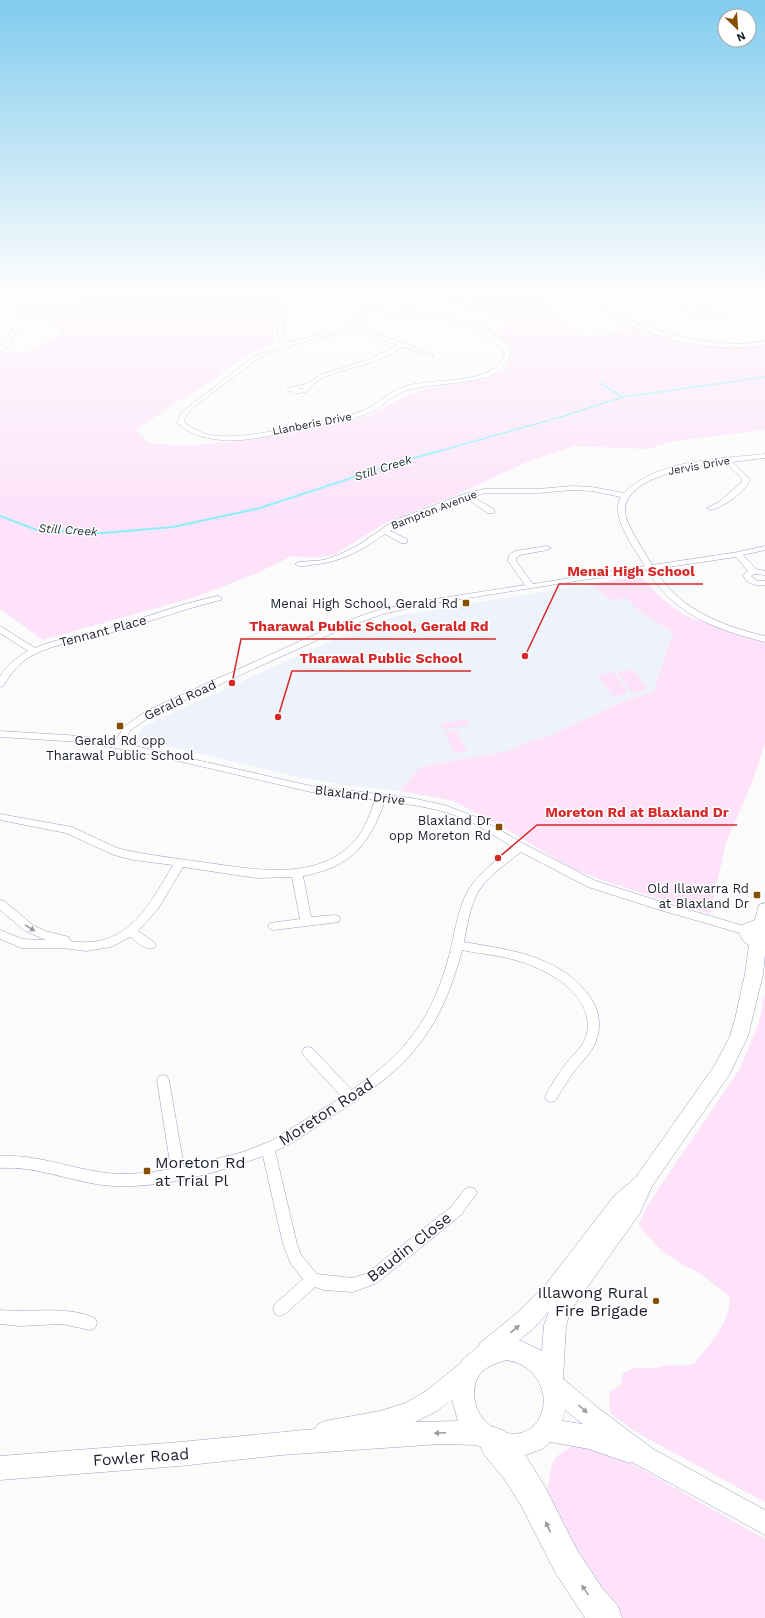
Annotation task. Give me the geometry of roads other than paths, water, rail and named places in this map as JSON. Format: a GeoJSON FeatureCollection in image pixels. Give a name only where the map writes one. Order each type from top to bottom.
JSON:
{"type":"FeatureCollection","features":[{"type":"Feature","properties":{"kind":"highway"},"geometry":{"type":"LineString","coordinates":[[486,1437],[516,1469],[533,1496],[566,1561],[591,1599],[606,1618]]}},
{"type":"Feature","properties":{"kind":"street","name":"Llanberis Drive"},"geometry":{"type":"LineString","coordinates":[[241,369],[193,405],[184,413],[180,423],[190,431],[211,437],[224,438],[247,436],[345,418],[370,410],[391,394],[404,389],[431,382],[477,378],[499,369]]}},
{"type":"Feature","properties":{"kind":"street"},"geometry":{"type":"LineString","coordinates":[[306,386],[326,374],[344,369]]}},
{"type":"Feature","properties":{"kind":"street","name":"Jervis Drive"},"geometry":{"type":"LineString","coordinates":[[626,496],[646,479],[665,472],[765,456]]}},
{"type":"Feature","properties":{"kind":"street"},"geometry":{"type":"LineString","coordinates":[[711,508],[722,504],[745,483],[746,479],[743,475],[728,461]]}},
{"type":"Feature","properties":{"kind":"street","name":"Bampton Avenue"},"geometry":{"type":"LineString","coordinates":[[299,564],[325,562],[341,557],[360,548],[398,522],[467,496],[492,490],[538,491],[572,488],[592,489],[626,496]]}},
{"type":"Feature","properties":{"kind":"street"},"geometry":{"type":"LineString","coordinates":[[467,496],[491,511]]}},
{"type":"Feature","properties":{"kind":"street"},"geometry":{"type":"LineString","coordinates":[[626,496],[620,510],[622,520],[666,590],[690,610],[727,628],[765,639]]}},
{"type":"Feature","properties":{"kind":"street"},"geometry":{"type":"LineString","coordinates":[[384,531],[404,541]]}},
{"type":"Feature","properties":{"kind":"street"},"geometry":{"type":"LineString","coordinates":[[530,587],[512,561],[512,557],[518,553],[546,548]]}},
{"type":"Feature","properties":{"kind":"street","name":"Gerald Road"},"geometry":{"type":"LineString","coordinates":[[116,745],[128,728],[149,713],[361,619],[402,607],[738,554],[765,548]]}},
{"type":"Feature","properties":{"kind":"street"},"geometry":{"type":"LineString","coordinates":[[738,554],[753,571]]}},
{"type":"Feature","properties":{"kind":"street"},"geometry":{"type":"LineString","coordinates":[[765,573],[753,571],[748,573],[748,579],[758,583],[765,583]]}},
{"type":"Feature","properties":{"kind":"street","name":"Tennant Place"},"geometry":{"type":"LineString","coordinates":[[0,684],[7,671],[34,651],[58,643],[113,629],[199,601],[218,598]]}},
{"type":"Feature","properties":{"kind":"street"},"geometry":{"type":"LineString","coordinates":[[0,629],[34,651]]}},
{"type":"Feature","properties":{"kind":"street","name":"Blaxland Drive"},"geometry":{"type":"LineString","coordinates":[[0,734],[82,739],[144,750],[290,785],[412,801],[440,807],[465,815],[520,847],[592,884],[660,906],[760,934]]}},
{"type":"Feature","properties":{"kind":"street"},"geometry":{"type":"LineString","coordinates":[[0,817],[68,830],[114,851],[134,856],[179,864],[256,874],[298,874],[320,868],[340,858],[357,845],[368,829],[381,798]]}},
{"type":"Feature","properties":{"kind":"street","name":"Moreton Road"},"geometry":{"type":"LineString","coordinates":[[0,1162],[24,1161],[106,1179],[134,1179],[198,1170],[268,1149],[351,1098],[396,1064],[419,1038],[440,1001],[466,910],[478,884],[520,847]]}},
{"type":"Feature","properties":{"kind":"street"},"geometry":{"type":"LineString","coordinates":[[0,934],[13,942],[31,945],[60,944],[88,947],[113,942],[131,932],[141,924],[179,864]]}},
{"type":"Feature","properties":{"kind":"street"},"geometry":{"type":"LineString","coordinates":[[298,874],[306,922]]}},
{"type":"Feature","properties":{"kind":"street"},"geometry":{"type":"LineString","coordinates":[[0,904],[29,928],[42,935],[66,940],[78,946]]}},
{"type":"Feature","properties":{"kind":"street"},"geometry":{"type":"LineString","coordinates":[[645,1180],[621,1202],[555,1290],[525,1321],[474,1362],[466,1372],[462,1387],[462,1403],[468,1419],[486,1437],[507,1446],[522,1444],[534,1439],[545,1430],[553,1416],[555,1400],[552,1383],[554,1336],[555,1325],[563,1304],[633,1206],[645,1180],[722,1070],[744,1019],[754,974],[765,909]]}},
{"type":"Feature","properties":{"kind":"street"},"geometry":{"type":"LineString","coordinates":[[274,926],[335,919]]}},
{"type":"Feature","properties":{"kind":"street"},"geometry":{"type":"LineString","coordinates":[[131,932],[150,945]]}},
{"type":"Feature","properties":{"kind":"street"},"geometry":{"type":"LineString","coordinates":[[457,945],[517,956],[533,961],[570,982],[585,999],[594,1020],[591,1037],[586,1047],[551,1097]]}},
{"type":"Feature","properties":{"kind":"street"},"geometry":{"type":"LineString","coordinates":[[308,1052],[351,1098]]}},
{"type":"Feature","properties":{"kind":"street"},"geometry":{"type":"LineString","coordinates":[[163,1080],[178,1173]]}},
{"type":"Feature","properties":{"kind":"street"},"geometry":{"type":"LineString","coordinates":[[268,1149],[290,1244],[296,1259],[313,1280],[280,1309]]}},
{"type":"Feature","properties":{"kind":"street","name":"Baudin Close"},"geometry":{"type":"LineString","coordinates":[[313,1280],[334,1285],[353,1285],[372,1278],[456,1211],[470,1193]]}},
{"type":"Feature","properties":{"kind":"street"},"geometry":{"type":"LineString","coordinates":[[0,1317],[20,1319],[62,1317],[90,1323]]}},
{"type":"Feature","properties":{"kind":"street"},"geometry":{"type":"LineString","coordinates":[[484,1354],[495,1350],[517,1350],[538,1361],[546,1370],[552,1383],[593,1418],[645,1457],[765,1523]]}},
{"type":"Feature","properties":{"kind":"street","name":"Fowler Road"},"geometry":{"type":"LineString","coordinates":[[281,1444],[390,1419],[412,1412],[442,1394],[466,1372]]}},
{"type":"Feature","properties":{"kind":"street"},"geometry":{"type":"LineString","coordinates":[[545,1430],[589,1437],[645,1457]]}},
{"type":"Feature","properties":{"kind":"street","name":"Fowler Road"},"geometry":{"type":"LineString","coordinates":[[0,1468],[440,1432],[486,1437]]}},
{"type":"Feature","properties":{"kind":"waterway","name":"Still Creek"},"geometry":{"type":"LineString","coordinates":[[623,397],[765,377]]}},
{"type":"Feature","properties":{"kind":"waterway"},"geometry":{"type":"LineString","coordinates":[[600,383],[623,397]]}},
{"type":"Feature","properties":{"kind":"waterway","name":"Still Creek"},"geometry":{"type":"LineString","coordinates":[[436,452],[564,416],[623,397]]}},
{"type":"Feature","properties":{"kind":"waterway","name":"Still Creek"},"geometry":{"type":"LineString","coordinates":[[0,516],[37,530],[103,533],[173,527],[260,508],[406,460],[440,451]]}},
{"type":"Feature","properties":{"kind":"place","name":"Menai High School, Gerald Rd"},"geometry":{"type":"Point","coordinates":[466,603]}},
{"type":"Feature","properties":{"kind":"place","name":"Menai High School"},"geometry":{"type":"Point","coordinates":[525,656]}},
{"type":"Feature","properties":{"kind":"place","name":"Tharawal Public School, Gerald Rd"},"geometry":{"type":"Point","coordinates":[232,683]}},
{"type":"Feature","properties":{"kind":"place","name":"Tharawal Public School"},"geometry":{"type":"Point","coordinates":[278,717]}},
{"type":"Feature","properties":{"kind":"place","name":"Gerald Rd opp Tharawal Public School"},"geometry":{"type":"Point","coordinates":[120,726]}},
{"type":"Feature","properties":{"kind":"place","name":"Blaxland Dr opp Moreton Rd"},"geometry":{"type":"Point","coordinates":[499,827]}},
{"type":"Feature","properties":{"kind":"place","name":"Moreton Rd at Blaxland Dr"},"geometry":{"type":"Point","coordinates":[498,858]}},
{"type":"Feature","properties":{"kind":"place","name":"Old Illawarra Rd at Blaxland Dr"},"geometry":{"type":"Point","coordinates":[757,895]}},
{"type":"Feature","properties":{"kind":"place","name":"Moreton Rd at Trial Pl"},"geometry":{"type":"Point","coordinates":[147,1171]}},
{"type":"Feature","properties":{"kind":"place","name":"Illawong Rural Fire Brigade"},"geometry":{"type":"Point","coordinates":[656,1301]}}]}
